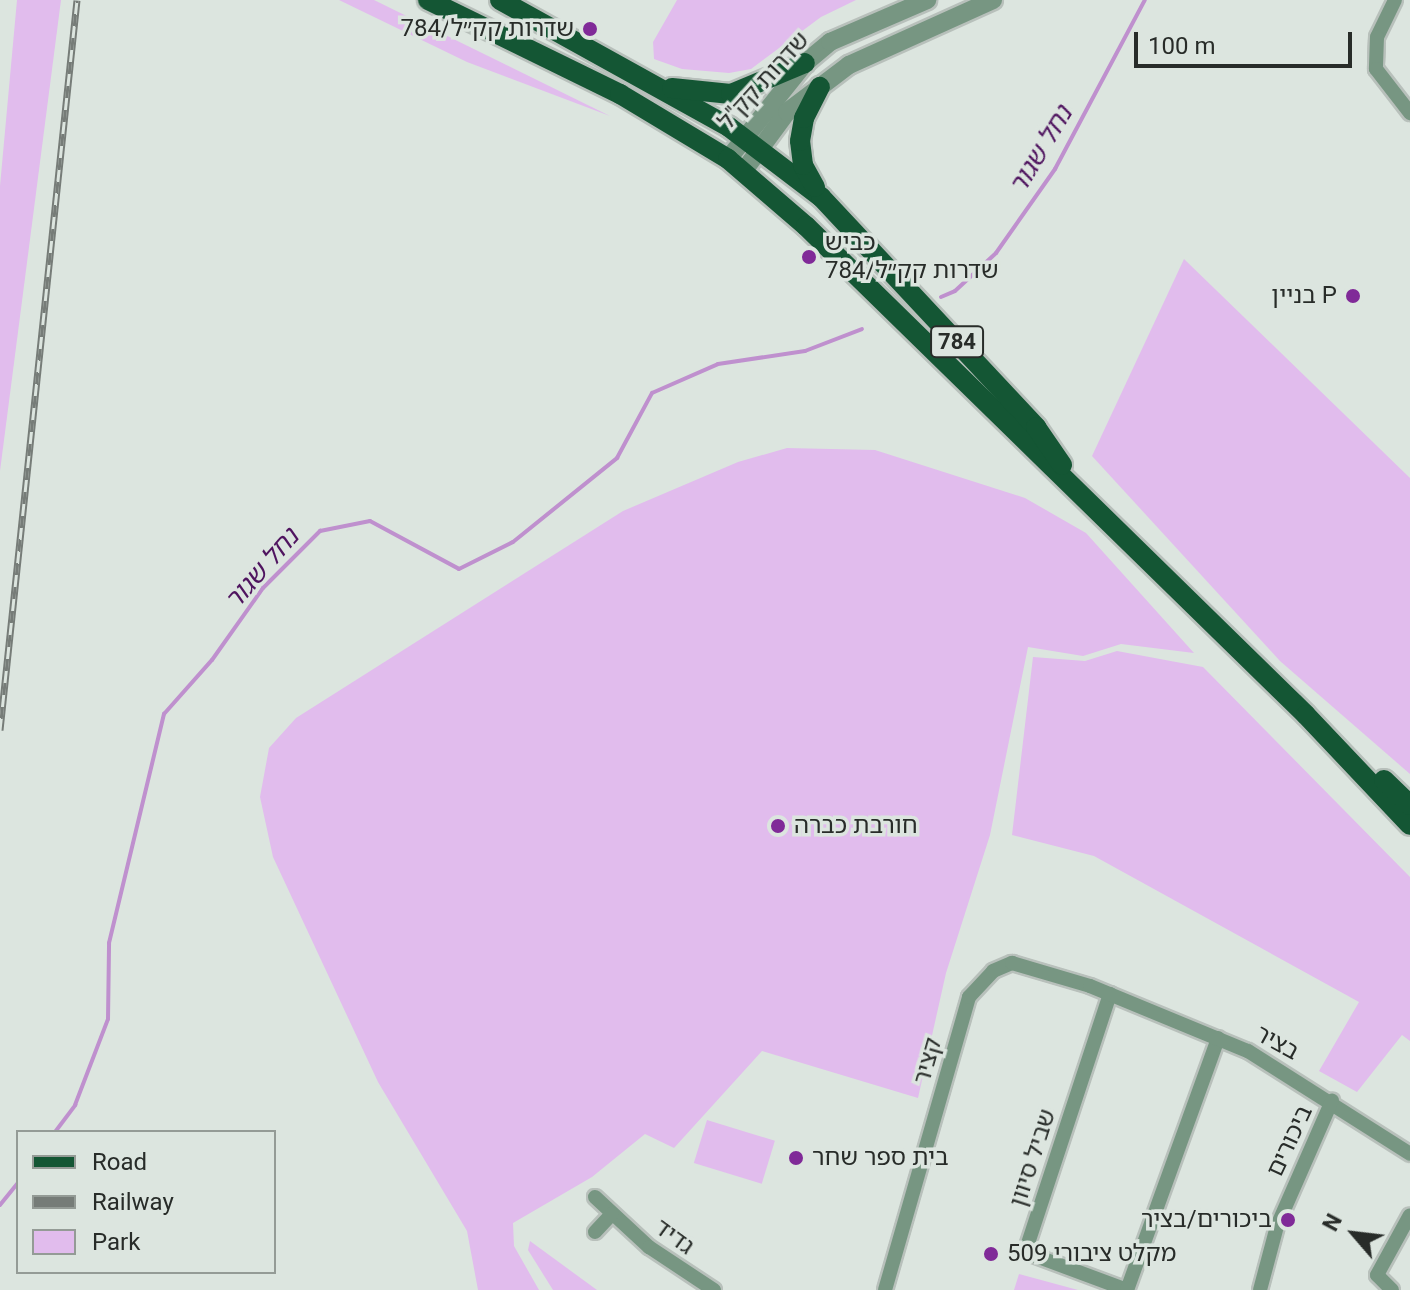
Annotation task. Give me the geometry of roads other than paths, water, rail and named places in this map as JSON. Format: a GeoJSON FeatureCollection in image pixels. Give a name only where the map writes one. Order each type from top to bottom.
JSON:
{"type":"FeatureCollection","features":[{"type":"Feature","properties":{"kind":"main road","name":"784"},"geometry":{"type":"LineString","coordinates":[[428,0],[620,94],[735,166],[806,226],[1082,495],[1306,715],[1410,825]]}},
{"type":"Feature","properties":{"kind":"main road","name":"784"},"geometry":{"type":"LineString","coordinates":[[500,0],[659,85],[751,143],[821,197],[1036,427],[1082,495]]}},
{"type":"Feature","properties":{"kind":"main road"},"geometry":{"type":"LineString","coordinates":[[659,85],[731,94],[805,63]]}},
{"type":"Feature","properties":{"kind":"main road"},"geometry":{"type":"LineString","coordinates":[[820,87],[804,118],[800,141],[803,165],[821,197]]}},
{"type":"Feature","properties":{"kind":"main road"},"geometry":{"type":"LineString","coordinates":[[1306,715],[1410,805]]}},
{"type":"Feature","properties":{"kind":"street","name":"שדרות קק\"ל"},"geometry":{"type":"LineString","coordinates":[[735,166],[805,63],[830,42],[927,0]]}},
{"type":"Feature","properties":{"kind":"street","name":"שדרות קק\"ל"},"geometry":{"type":"LineString","coordinates":[[751,143],[849,65],[993,0]]}},
{"type":"Feature","properties":{"kind":"street"},"geometry":{"type":"LineString","coordinates":[[1395,0],[1377,37],[1376,69],[1410,113]]}},
{"type":"Feature","properties":{"kind":"street","name":"קציר"},"geometry":{"type":"LineString","coordinates":[[885,1290],[969,997],[993,971],[1012,963],[1030,964],[1110,994]]}},
{"type":"Feature","properties":{"kind":"street","name":"שביל סיוון"},"geometry":{"type":"LineString","coordinates":[[1110,994],[1025,1252],[1127,1290],[1218,1038]]}},
{"type":"Feature","properties":{"kind":"street","name":"בציר"},"geometry":{"type":"LineString","coordinates":[[1110,994],[1218,1038],[1332,1101],[1410,1154]]}},
{"type":"Feature","properties":{"kind":"street","name":"ביכורים"},"geometry":{"type":"LineString","coordinates":[[1260,1290],[1282,1213],[1332,1101]]}},
{"type":"Feature","properties":{"kind":"street","name":"גדיד"},"geometry":{"type":"LineString","coordinates":[[595,1197],[649,1247],[714,1290]]}},
{"type":"Feature","properties":{"kind":"street"},"geometry":{"type":"LineString","coordinates":[[595,1232],[612,1214]]}},
{"type":"Feature","properties":{"kind":"street"},"geometry":{"type":"LineString","coordinates":[[1392,1290],[1377,1275],[1410,1215]]}},
{"type":"Feature","properties":{"kind":"waterway","name":"נחל שגור"},"geometry":{"type":"LineString","coordinates":[[941,297],[955,291],[996,253],[1055,169],[1145,0]]}},
{"type":"Feature","properties":{"kind":"waterway","name":"נחל שגור"},"geometry":{"type":"LineString","coordinates":[[56,1130],[75,1105],[108,1019],[109,943],[164,714],[212,660],[263,588],[320,531],[370,521],[459,569],[513,542],[617,458],[652,393],[718,364],[805,351],[862,329]]}},
{"type":"Feature","properties":{"kind":"waterway","name":"נחל שגור"},"geometry":{"type":"LineString","coordinates":[[0,1205],[16,1185]]}},
{"type":"Feature","properties":{"kind":"railway"},"geometry":{"type":"LineString","coordinates":[[0,730],[77,0]]}},
{"type":"Feature","properties":{"kind":"place","name":"784/שדרות קק״ל"},"geometry":{"type":"Point","coordinates":[590,29]}},
{"type":"Feature","properties":{"kind":"place","name":"כביש 784/שדרות קק״ל"},"geometry":{"type":"Point","coordinates":[809,257]}},
{"type":"Feature","properties":{"kind":"place","name":"בניין P"},"geometry":{"type":"Point","coordinates":[1353,296]}},
{"type":"Feature","properties":{"kind":"place","name":"חורבת כברה"},"geometry":{"type":"Point","coordinates":[778,826]}},
{"type":"Feature","properties":{"kind":"place","name":"בית ספר שחר"},"geometry":{"type":"Point","coordinates":[796,1158]}},
{"type":"Feature","properties":{"kind":"place","name":"ביכורים/בציר"},"geometry":{"type":"Point","coordinates":[1288,1220]}},
{"type":"Feature","properties":{"kind":"place","name":"מקלט ציבורי 509"},"geometry":{"type":"Point","coordinates":[991,1254]}}]}
